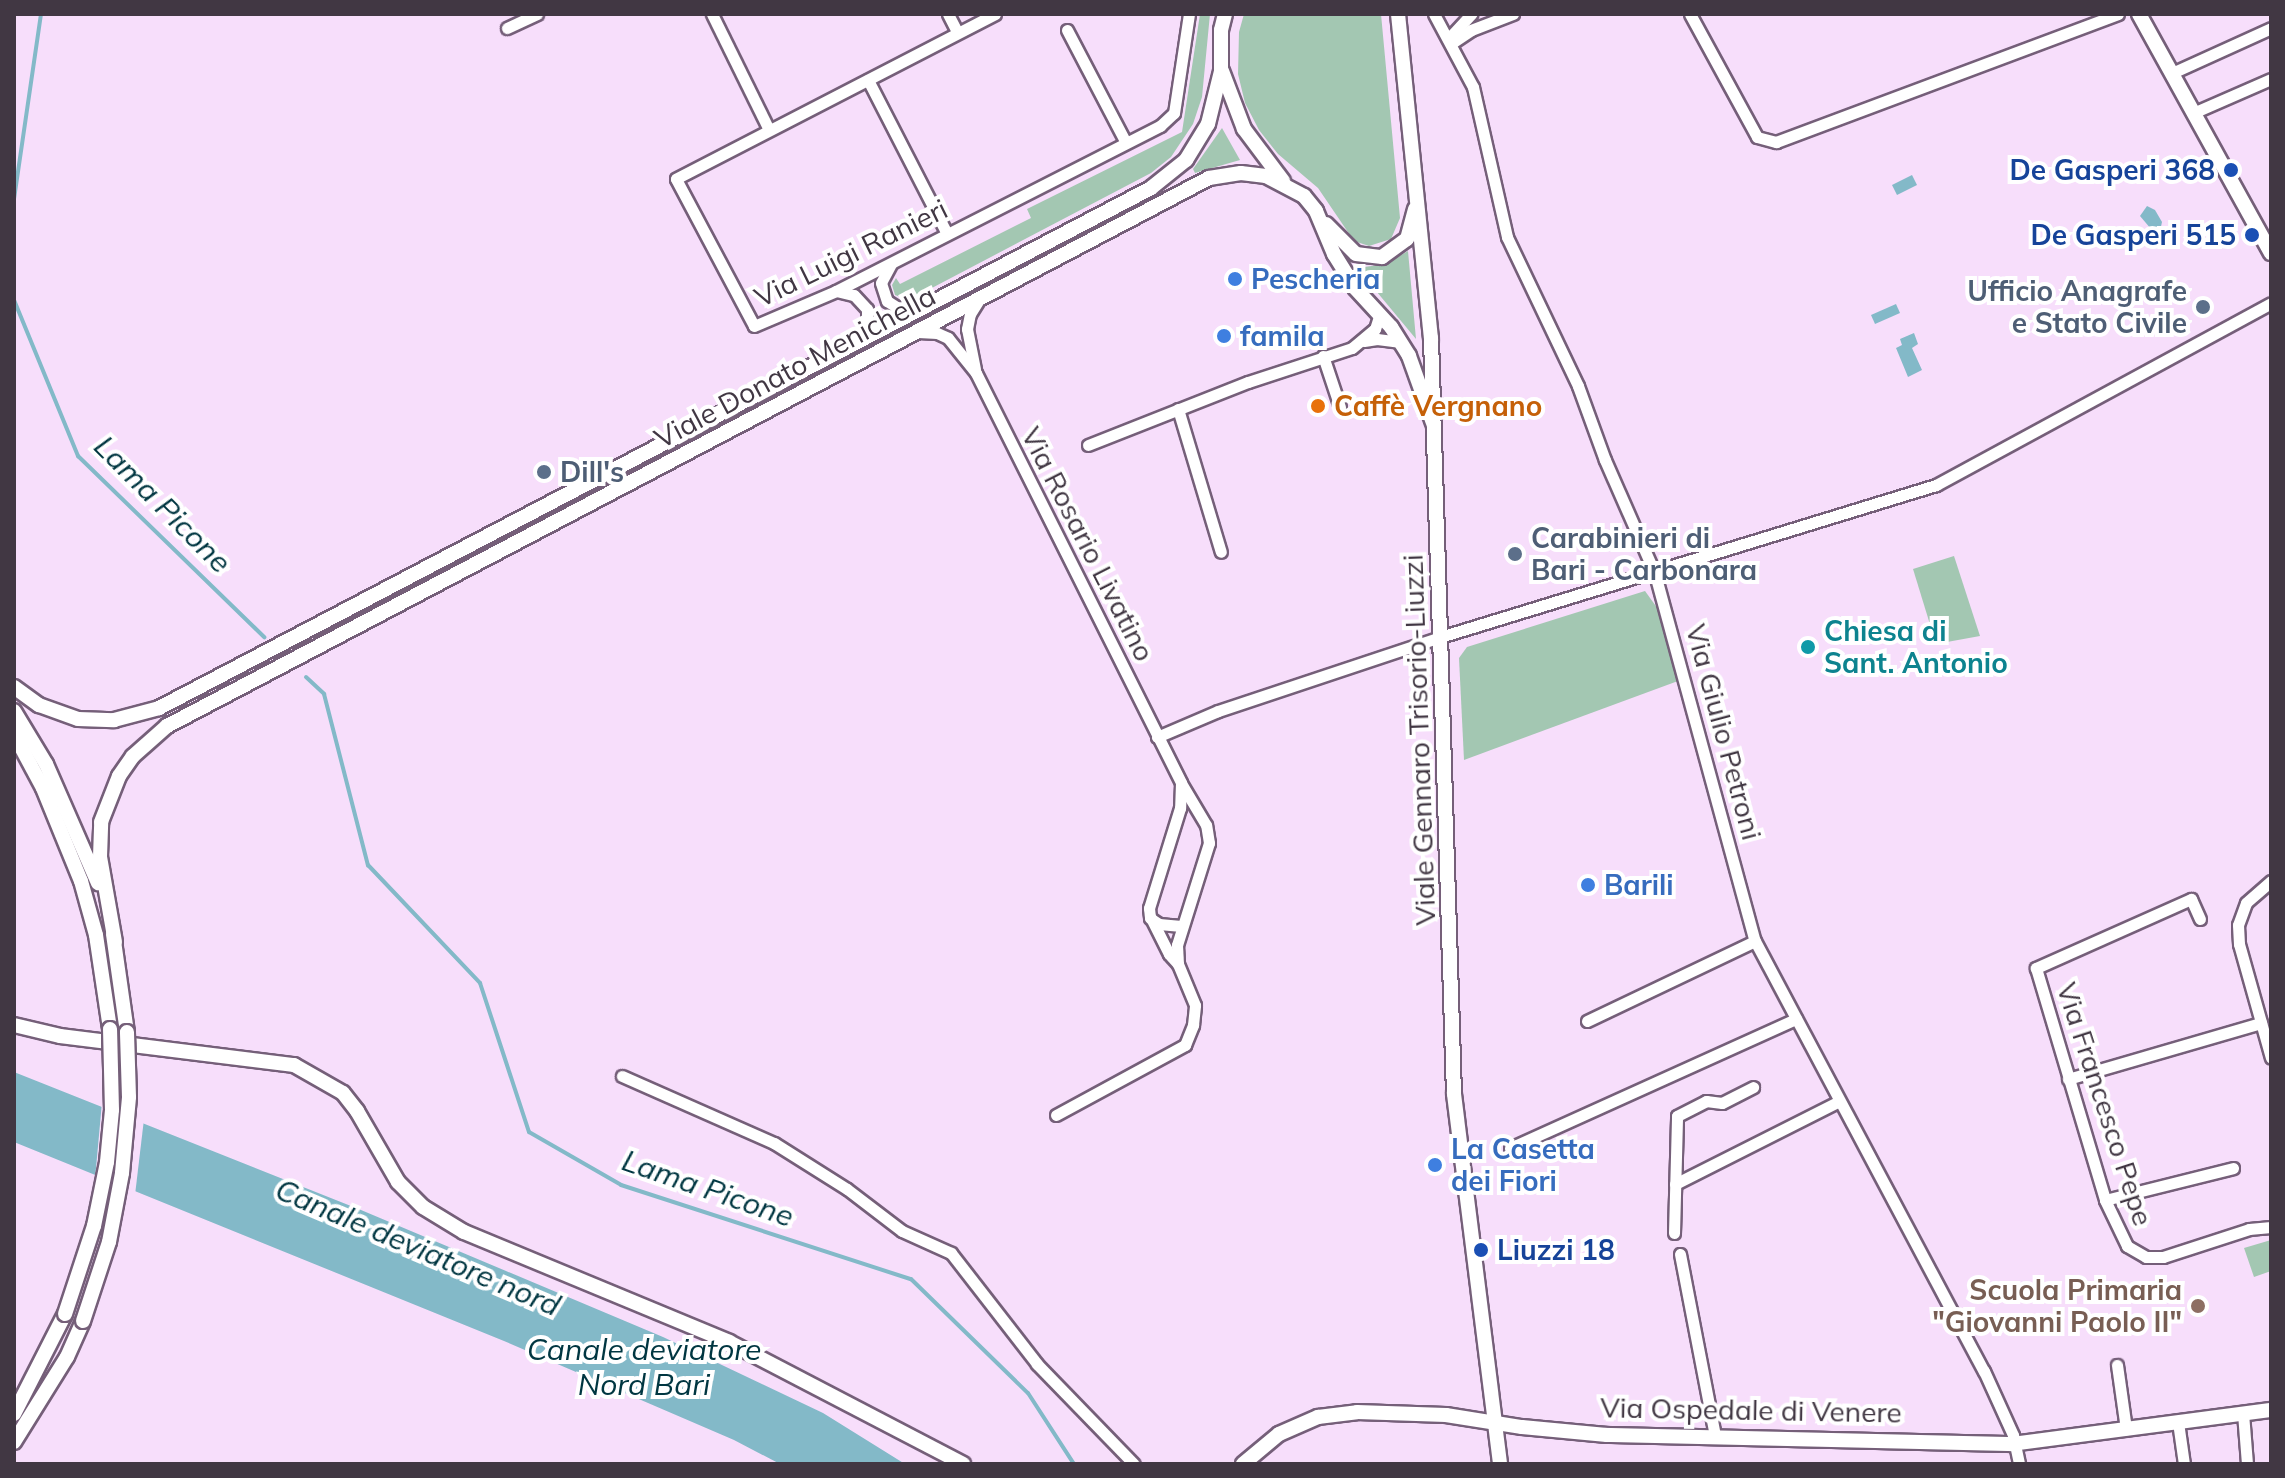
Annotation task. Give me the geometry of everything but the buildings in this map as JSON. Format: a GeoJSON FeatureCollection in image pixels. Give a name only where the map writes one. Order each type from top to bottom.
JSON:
{"type":"FeatureCollection","features":[{"type":"Feature","properties":{"kind":"main road","name":"Viale Donato Menichella"},"geometry":{"type":"LineString","coordinates":[[14,687],[39,705],[78,719],[114,720],[159,708],[1151,188],[1170,175],[1194,150],[1208,124],[1221,71],[1221,30],[1225,14]]}},
{"type":"Feature","properties":{"kind":"main road","name":"Viale Gennaro Trisorio-Liuzzi"},"geometry":{"type":"LineString","coordinates":[[1399,14],[1431,338],[1454,1094],[1500,1464]]}},
{"type":"Feature","properties":{"kind":"main road"},"geometry":{"type":"LineString","coordinates":[[2139,14],[2271,253]]}},
{"type":"Feature","properties":{"kind":"main road","name":"Viale Donato Menichella"},"geometry":{"type":"LineString","coordinates":[[1221,71],[1244,129],[1286,184],[1304,196],[1316,211],[1334,254],[1355,288],[1401,342],[1433,423]]}},
{"type":"Feature","properties":{"kind":"main road","name":"Viale Donato Menichella"},"geometry":{"type":"LineString","coordinates":[[115,942],[101,866],[101,822],[119,776],[133,756],[167,726],[1209,178],[1241,173],[1286,184]]}},
{"type":"Feature","properties":{"kind":"main road"},"geometry":{"type":"LineString","coordinates":[[1316,211],[1343,244],[1356,254],[1382,257],[1407,239],[1413,224],[1417,189]]}},
{"type":"Feature","properties":{"kind":"main road"},"geometry":{"type":"LineString","coordinates":[[14,711],[62,798],[98,884],[115,942],[125,1002],[113,1047],[112,1110],[102,1192],[65,1314],[14,1414]]}},
{"type":"Feature","properties":{"kind":"main road"},"geometry":{"type":"LineString","coordinates":[[14,734],[43,788],[81,881],[96,935],[118,1030],[126,1139]]}},
{"type":"Feature","properties":{"kind":"main road"},"geometry":{"type":"LineString","coordinates":[[14,1025],[92,1041],[294,1065],[343,1093],[398,1182],[423,1207],[464,1232],[729,1342],[963,1464]]}},
{"type":"Feature","properties":{"kind":"main road"},"geometry":{"type":"LineString","coordinates":[[14,1442],[67,1357],[83,1321],[109,1242],[126,1139],[122,1079],[113,1047]]}},
{"type":"Feature","properties":{"kind":"main road","name":"Via Ospedale di Venere"},"geometry":{"type":"LineString","coordinates":[[1243,1464],[1279,1434],[1318,1417],[1357,1412],[1446,1415],[1607,1435],[2012,1444],[2271,1410]]}},
{"type":"Feature","properties":{"kind":"street"},"geometry":{"type":"LineString","coordinates":[[507,28],[537,14]]}},
{"type":"Feature","properties":{"kind":"street"},"geometry":{"type":"LineString","coordinates":[[712,14],[769,130]]}},
{"type":"Feature","properties":{"kind":"street"},"geometry":{"type":"LineString","coordinates":[[948,14],[957,32]]}},
{"type":"Feature","properties":{"kind":"street","name":"Via Luigi Ranieri"},"geometry":{"type":"LineString","coordinates":[[995,14],[676,179],[754,326],[836,291],[1146,134],[1174,113],[1189,14]]}},
{"type":"Feature","properties":{"kind":"street","name":"Via Giulio Petroni"},"geometry":{"type":"LineString","coordinates":[[1434,14],[1473,87],[1507,237],[1578,386],[1605,460],[1655,574],[1755,941],[1984,1371],[2013,1435],[2012,1444],[2019,1464]]}},
{"type":"Feature","properties":{"kind":"street"},"geometry":{"type":"LineString","coordinates":[[1451,41],[1471,14]]}},
{"type":"Feature","properties":{"kind":"street"},"geometry":{"type":"LineString","coordinates":[[1451,41],[1513,14]]}},
{"type":"Feature","properties":{"kind":"street"},"geometry":{"type":"LineString","coordinates":[[1690,14],[1757,137],[1776,142],[2118,14]]}},
{"type":"Feature","properties":{"kind":"street"},"geometry":{"type":"LineString","coordinates":[[2172,73],[2271,28]]}},
{"type":"Feature","properties":{"kind":"street"},"geometry":{"type":"LineString","coordinates":[[1067,30],[1126,143]]}},
{"type":"Feature","properties":{"kind":"street"},"geometry":{"type":"LineString","coordinates":[[2193,113],[2271,79]]}},
{"type":"Feature","properties":{"kind":"street"},"geometry":{"type":"LineString","coordinates":[[868,80],[947,234]]}},
{"type":"Feature","properties":{"kind":"street"},"geometry":{"type":"LineString","coordinates":[[895,260],[883,274],[881,283],[887,301],[903,311],[921,308]]}},
{"type":"Feature","properties":{"kind":"street"},"geometry":{"type":"LineString","coordinates":[[836,291],[854,295],[867,309],[867,328],[856,344]]}},
{"type":"Feature","properties":{"kind":"street"},"geometry":{"type":"LineString","coordinates":[[976,373],[967,329],[970,314],[978,301]]}},
{"type":"Feature","properties":{"kind":"street"},"geometry":{"type":"LineString","coordinates":[[1157,737],[1218,711],[1440,637],[1655,574],[1936,485],[2271,303]]}},
{"type":"Feature","properties":{"kind":"street"},"geometry":{"type":"LineString","coordinates":[[1364,341],[1375,329],[1380,314]]}},
{"type":"Feature","properties":{"kind":"street"},"geometry":{"type":"LineString","coordinates":[[918,332],[937,333],[948,338],[976,373]]}},
{"type":"Feature","properties":{"kind":"street"},"geometry":{"type":"LineString","coordinates":[[1088,445],[1364,341],[1401,342]]}},
{"type":"Feature","properties":{"kind":"street"},"geometry":{"type":"LineString","coordinates":[[1323,356],[1340,407]]}},
{"type":"Feature","properties":{"kind":"street","name":"Via Rosario Livatino"},"geometry":{"type":"LineString","coordinates":[[976,373],[1157,737],[1206,825],[1209,843],[1181,926],[1178,964],[1195,1005],[1185,1045],[1056,1115]]}},
{"type":"Feature","properties":{"kind":"street"},"geometry":{"type":"LineString","coordinates":[[1178,409],[1221,552]]}},
{"type":"Feature","properties":{"kind":"street"},"geometry":{"type":"LineString","coordinates":[[1178,964],[1169,954],[1150,918],[1149,908],[1180,808],[1181,783]]}},
{"type":"Feature","properties":{"kind":"street"},"geometry":{"type":"LineString","coordinates":[[2271,881],[2246,903],[2238,925],[2239,944],[2271,1058]]}},
{"type":"Feature","properties":{"kind":"street","name":"Via Francesco Pepe"},"geometry":{"type":"LineString","coordinates":[[2200,919],[2191,899],[2036,968],[2105,1200],[2121,1239],[2133,1251],[2146,1257],[2163,1257],[2249,1229],[2271,1227]]}},
{"type":"Feature","properties":{"kind":"street"},"geometry":{"type":"LineString","coordinates":[[1150,918],[1159,924],[1181,926]]}},
{"type":"Feature","properties":{"kind":"street"},"geometry":{"type":"LineString","coordinates":[[1587,1021],[1755,941]]}},
{"type":"Feature","properties":{"kind":"street"},"geometry":{"type":"LineString","coordinates":[[2258,1009],[2271,1004]]}},
{"type":"Feature","properties":{"kind":"street"},"geometry":{"type":"LineString","coordinates":[[1510,1148],[1796,1019]]}},
{"type":"Feature","properties":{"kind":"street"},"geometry":{"type":"LineString","coordinates":[[2068,1079],[2261,1023]]}},
{"type":"Feature","properties":{"kind":"street"},"geometry":{"type":"LineString","coordinates":[[622,1076],[774,1143],[847,1189],[902,1231],[951,1253],[1037,1364],[1134,1464]]}},
{"type":"Feature","properties":{"kind":"street"},"geometry":{"type":"LineString","coordinates":[[1674,1233],[1677,1116],[1706,1101],[1722,1103],[1753,1087]]}},
{"type":"Feature","properties":{"kind":"street"},"geometry":{"type":"LineString","coordinates":[[1675,1184],[1839,1101]]}},
{"type":"Feature","properties":{"kind":"street"},"geometry":{"type":"LineString","coordinates":[[2105,1200],[2233,1168]]}},
{"type":"Feature","properties":{"kind":"street"},"geometry":{"type":"LineString","coordinates":[[1680,1254],[1715,1436]]}},
{"type":"Feature","properties":{"kind":"street"},"geometry":{"type":"LineString","coordinates":[[2117,1365],[2126,1429]]}},
{"type":"Feature","properties":{"kind":"street"},"geometry":{"type":"LineString","coordinates":[[2243,1413],[2247,1464]]}},
{"type":"Feature","properties":{"kind":"street"},"geometry":{"type":"LineString","coordinates":[[2178,1422],[2184,1464]]}},
{"type":"Feature","properties":{"kind":"shaded area"},"geometry":{"type":"Polygon","coordinates":[[[1200,14],[1210,14],[1202,97],[1193,124],[1171,157],[1151,173],[909,300],[895,295],[892,285],[896,278],[900,284],[1031,218],[1027,209],[1182,132],[1200,14]]]}},
{"type":"Feature","properties":{"kind":"shaded area"},"geometry":{"type":"Polygon","coordinates":[[[1244,14],[1381,14],[1400,218],[1391,239],[1369,246],[1354,241],[1318,188],[1278,154],[1259,130],[1245,103],[1238,74],[1239,32],[1244,14]]]}},
{"type":"Feature","properties":{"kind":"shaded area"},"geometry":{"type":"Polygon","coordinates":[[[1222,128],[1240,160],[1195,173],[1193,169],[1222,128]]]}},
{"type":"Feature","properties":{"kind":"shaded area"},"geometry":{"type":"Polygon","coordinates":[[[1408,251],[1416,339],[1357,268],[1386,264],[1408,251]]]}},
{"type":"Feature","properties":{"kind":"shaded area"},"geometry":{"type":"Polygon","coordinates":[[[1954,556],[1980,636],[1936,644],[1913,569],[1954,556]]]}},
{"type":"Feature","properties":{"kind":"shaded area"},"geometry":{"type":"Polygon","coordinates":[[[1645,591],[1658,609],[1678,681],[1464,760],[1459,658],[1467,647],[1645,591]]]}},
{"type":"Feature","properties":{"kind":"shaded area"},"geometry":{"type":"Polygon","coordinates":[[[2271,1240],[2271,1271],[2254,1277],[2244,1248],[2271,1240]]]}},
{"type":"Feature","properties":{"kind":"water"},"geometry":{"type":"Polygon","coordinates":[[[1912,175],[1917,185],[1897,195],[1892,185],[1912,175]]]}},
{"type":"Feature","properties":{"kind":"water"},"geometry":{"type":"Polygon","coordinates":[[[2147,206],[2155,210],[2162,222],[2160,231],[2151,229],[2140,216],[2147,206]]]}},
{"type":"Feature","properties":{"kind":"water"},"geometry":{"type":"Polygon","coordinates":[[[1896,304],[1900,313],[1875,324],[1871,315],[1896,304]]]}},
{"type":"Feature","properties":{"kind":"water"},"geometry":{"type":"Polygon","coordinates":[[[1914,333],[1918,344],[1912,348],[1922,370],[1908,377],[1896,348],[1902,345],[1900,339],[1914,333]]]}},
{"type":"Feature","properties":{"kind":"water","name":"Canale deviatore Nord Bari"},"geometry":{"type":"Polygon","coordinates":[[[14,1072],[361,1210],[663,1337],[823,1413],[905,1464],[780,1464],[734,1440],[504,1341],[14,1142],[14,1072]]]}},
{"type":"Feature","properties":{"kind":"pier"},"geometry":{"type":"Polygon","coordinates":[[[102,1102],[144,1119],[135,1195],[95,1179],[102,1102]]]}},
{"type":"Feature","properties":{"kind":"waterway","name":"Lama Picone"},"geometry":{"type":"LineString","coordinates":[[14,199],[41,14]]}},
{"type":"Feature","properties":{"kind":"waterway","name":"Lama Picone"},"geometry":{"type":"LineString","coordinates":[[14,300],[78,456],[264,637]]}},
{"type":"Feature","properties":{"kind":"waterway","name":"Lama Picone"},"geometry":{"type":"LineString","coordinates":[[306,677],[324,694],[368,865],[480,983],[529,1132],[621,1185],[911,1279],[1028,1393],[1074,1464]]}},
{"type":"Feature","properties":{"kind":"place","name":"De Gasperi 368"},"geometry":{"type":"Point","coordinates":[2231,170]}},
{"type":"Feature","properties":{"kind":"place","name":"De Gasperi 515"},"geometry":{"type":"Point","coordinates":[2252,235]}},
{"type":"Feature","properties":{"kind":"place","name":"Pescheria"},"geometry":{"type":"Point","coordinates":[1235,279]}},
{"type":"Feature","properties":{"kind":"place","name":"Ufficio Anagrafe e Stato Civile"},"geometry":{"type":"Point","coordinates":[2203,307]}},
{"type":"Feature","properties":{"kind":"place","name":"famila"},"geometry":{"type":"Point","coordinates":[1224,336]}},
{"type":"Feature","properties":{"kind":"place","name":"Caffè Vergnano"},"geometry":{"type":"Point","coordinates":[1318,406]}},
{"type":"Feature","properties":{"kind":"place","name":"Dill's"},"geometry":{"type":"Point","coordinates":[544,472]}},
{"type":"Feature","properties":{"kind":"place","name":"Carabinieri di Bari - Carbonara"},"geometry":{"type":"Point","coordinates":[1515,554]}},
{"type":"Feature","properties":{"kind":"place","name":"Chiesa di Sant. Antonio"},"geometry":{"type":"Point","coordinates":[1808,647]}},
{"type":"Feature","properties":{"kind":"place","name":"Barili"},"geometry":{"type":"Point","coordinates":[1588,885]}},
{"type":"Feature","properties":{"kind":"place","name":"La Casetta dei Fiori"},"geometry":{"type":"Point","coordinates":[1435,1165]}},
{"type":"Feature","properties":{"kind":"place","name":"Liuzzi 18"},"geometry":{"type":"Point","coordinates":[1481,1250]}},
{"type":"Feature","properties":{"kind":"place","name":"Scuola Primaria \"Giovanni Paolo II\""},"geometry":{"type":"Point","coordinates":[2198,1306]}},
{"type":"Feature","properties":{"kind":"water label","name":"Canale deviatore nord"},"geometry":{"type":"Point","coordinates":[418,1247]}}]}
